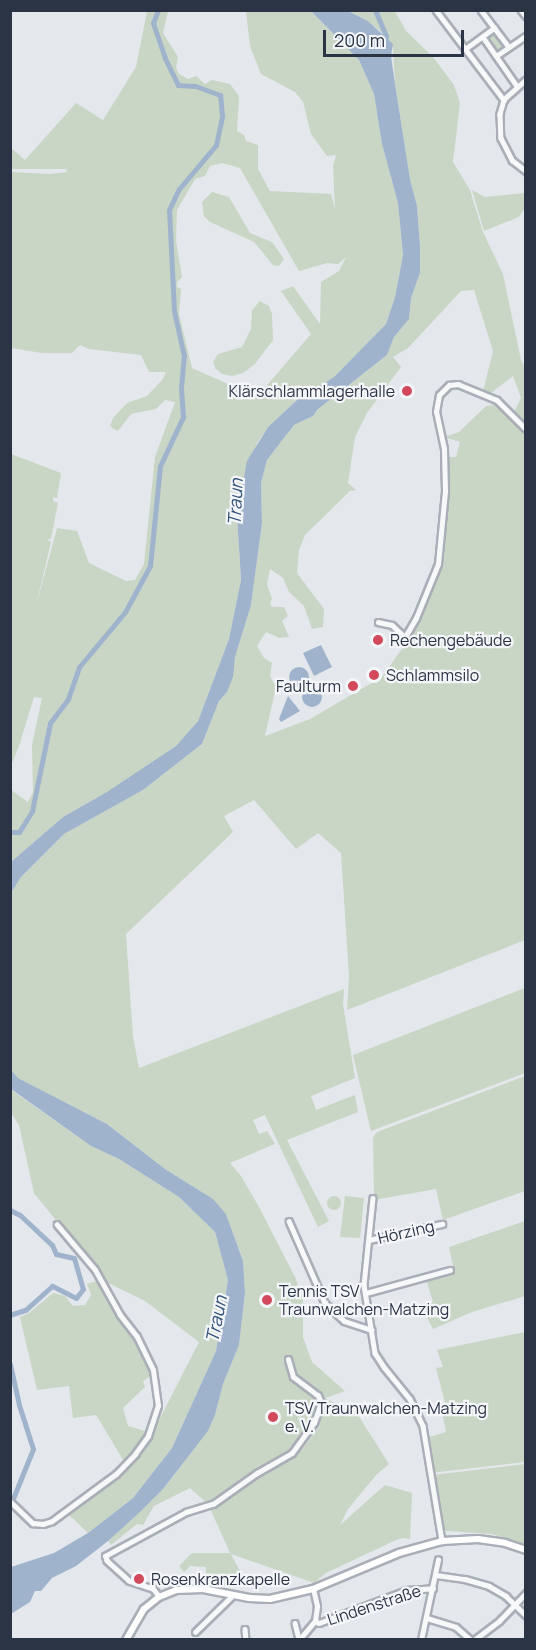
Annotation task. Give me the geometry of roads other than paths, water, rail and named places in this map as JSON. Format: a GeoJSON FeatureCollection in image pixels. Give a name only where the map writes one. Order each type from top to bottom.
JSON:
{"type":"FeatureCollection","features":[{"type":"Feature","properties":{"kind":"main road"},"geometry":{"type":"LineString","coordinates":[[126,1640],[140,1614],[159,1597],[176,1590],[192,1588],[270,1599],[313,1589],[399,1553],[442,1541],[486,1540],[525,1550]]}},
{"type":"Feature","properties":{"kind":"street"},"geometry":{"type":"LineString","coordinates":[[436,10],[504,100]]}},
{"type":"Feature","properties":{"kind":"street"},"geometry":{"type":"LineString","coordinates":[[481,10],[509,47]]}},
{"type":"Feature","properties":{"kind":"street"},"geometry":{"type":"LineString","coordinates":[[521,10],[525,16]]}},
{"type":"Feature","properties":{"kind":"street"},"geometry":{"type":"LineString","coordinates":[[465,49],[494,28]]}},
{"type":"Feature","properties":{"kind":"street"},"geometry":{"type":"LineString","coordinates":[[483,36],[517,86]]}},
{"type":"Feature","properties":{"kind":"street"},"geometry":{"type":"LineString","coordinates":[[496,56],[525,36]]}},
{"type":"Feature","properties":{"kind":"street"},"geometry":{"type":"LineString","coordinates":[[525,80],[504,100],[500,114],[501,138],[512,160],[525,171]]}},
{"type":"Feature","properties":{"kind":"street"},"geometry":{"type":"LineString","coordinates":[[378,622],[392,625],[405,637],[416,618],[438,564],[445,491],[444,448],[436,412],[439,395],[449,385],[458,384],[497,400],[525,429]]}},
{"type":"Feature","properties":{"kind":"street","name":"Hörzing"},"geometry":{"type":"LineString","coordinates":[[373,1198],[365,1269],[366,1293],[375,1353],[410,1400],[426,1438],[442,1541]]}},
{"type":"Feature","properties":{"kind":"street"},"geometry":{"type":"LineString","coordinates":[[289,1221],[325,1303],[344,1320],[372,1330]]}},
{"type":"Feature","properties":{"kind":"street","name":"Hörzing"},"geometry":{"type":"LineString","coordinates":[[369,1240],[442,1224]]}},
{"type":"Feature","properties":{"kind":"street"},"geometry":{"type":"LineString","coordinates":[[12,1503],[33,1523],[43,1524],[59,1515],[116,1474],[135,1454],[148,1436],[158,1406],[153,1370],[137,1337],[120,1315],[95,1270],[57,1225]]}},
{"type":"Feature","properties":{"kind":"street"},"geometry":{"type":"LineString","coordinates":[[366,1293],[450,1270]]}},
{"type":"Feature","properties":{"kind":"street"},"geometry":{"type":"LineString","coordinates":[[159,1597],[153,1590],[129,1581],[106,1561],[105,1556],[186,1512],[213,1504],[257,1473],[292,1453],[314,1424],[321,1403],[318,1396],[293,1377],[288,1360]]}},
{"type":"Feature","properties":{"kind":"street"},"geometry":{"type":"LineString","coordinates":[[421,1640],[438,1560]]}},
{"type":"Feature","properties":{"kind":"street"},"geometry":{"type":"LineString","coordinates":[[435,1575],[481,1583],[516,1605],[525,1615]]}},
{"type":"Feature","properties":{"kind":"street","name":"Lindenstraße"},"geometry":{"type":"LineString","coordinates":[[315,1621],[319,1623],[407,1590],[433,1588]]}},
{"type":"Feature","properties":{"kind":"street"},"geometry":{"type":"LineString","coordinates":[[299,1639],[315,1621],[317,1606],[313,1589]]}},
{"type":"Feature","properties":{"kind":"street"},"geometry":{"type":"LineString","coordinates":[[427,1618],[456,1627],[473,1640],[516,1605],[525,1593]]}},
{"type":"Feature","properties":{"kind":"street"},"geometry":{"type":"LineString","coordinates":[[195,1632],[232,1595]]}},
{"type":"Feature","properties":{"kind":"street"},"geometry":{"type":"LineString","coordinates":[[295,1623],[299,1639]]}},
{"type":"Feature","properties":{"kind":"street"},"geometry":{"type":"LineString","coordinates":[[245,1629],[246,1640]]}},
{"type":"Feature","properties":{"kind":"water"},"geometry":{"type":"Polygon","coordinates":[[[311,11],[348,11],[368,21],[393,44],[391,56],[410,179],[417,206],[420,246],[420,273],[411,298],[409,319],[394,337],[387,355],[317,410],[313,416],[294,425],[267,460],[261,483],[262,523],[251,605],[235,657],[233,677],[227,692],[219,701],[202,744],[143,790],[64,834],[21,877],[11,893],[11,862],[63,817],[107,792],[176,746],[198,721],[229,639],[241,580],[237,515],[247,461],[268,427],[297,400],[334,377],[386,324],[395,297],[403,255],[398,203],[382,144],[374,94],[359,60],[311,11]]]}},
{"type":"Feature","properties":{"kind":"water"},"geometry":{"type":"Polygon","coordinates":[[[321,645],[332,667],[314,676],[303,653],[321,645]]]}},
{"type":"Feature","properties":{"kind":"water"},"geometry":{"type":"Polygon","coordinates":[[[295,667],[303,667],[309,673],[309,681],[303,687],[295,687],[289,681],[289,673],[295,667]]]}},
{"type":"Feature","properties":{"kind":"water"},"geometry":{"type":"Polygon","coordinates":[[[312,687],[319,690],[322,697],[319,704],[312,707],[305,704],[302,697],[305,690],[312,687]]]}},
{"type":"Feature","properties":{"kind":"water"},"geometry":{"type":"Polygon","coordinates":[[[288,696],[300,711],[281,722],[279,719],[288,696]]]}},
{"type":"Feature","properties":{"kind":"water"},"geometry":{"type":"Polygon","coordinates":[[[11,1070],[18,1078],[107,1124],[165,1169],[213,1199],[226,1214],[243,1261],[245,1293],[239,1345],[223,1384],[215,1415],[208,1431],[163,1489],[141,1511],[76,1566],[52,1578],[41,1591],[35,1591],[30,1602],[11,1614],[11,1567],[54,1553],[88,1533],[133,1498],[172,1448],[216,1351],[228,1280],[215,1232],[179,1197],[119,1159],[91,1146],[11,1089],[11,1070]]]}},
{"type":"Feature","properties":{"kind":"waterway"},"geometry":{"type":"LineString","coordinates":[[10,832],[19,832],[32,811],[50,723],[68,699],[79,667],[125,612],[150,566],[160,466],[183,417],[181,388],[184,356],[174,311],[169,210],[179,189],[216,145],[222,116],[220,95],[195,86],[178,85],[165,58],[153,23],[158,10]]}},
{"type":"Feature","properties":{"kind":"waterway"},"geometry":{"type":"LineString","coordinates":[[375,10],[386,36],[385,41]]}},
{"type":"Feature","properties":{"kind":"waterway"},"geometry":{"type":"LineString","coordinates":[[10,1210],[20,1215],[52,1245],[56,1254],[74,1258],[83,1289],[76,1298],[52,1286],[25,1310],[10,1315]]}},
{"type":"Feature","properties":{"kind":"waterway"},"geometry":{"type":"LineString","coordinates":[[10,1364],[19,1405],[33,1449],[10,1506]]}},
{"type":"Feature","properties":{"kind":"place","name":"Klärschlammlagerhalle"},"geometry":{"type":"Point","coordinates":[407,391]}},
{"type":"Feature","properties":{"kind":"place","name":"Rechengebäude"},"geometry":{"type":"Point","coordinates":[378,640]}},
{"type":"Feature","properties":{"kind":"place","name":"Schlammsilo"},"geometry":{"type":"Point","coordinates":[374,675]}},
{"type":"Feature","properties":{"kind":"place","name":"Faulturm"},"geometry":{"type":"Point","coordinates":[353,686]}},
{"type":"Feature","properties":{"kind":"place","name":"Tennis TSV Traunwalchen-Matzing"},"geometry":{"type":"Point","coordinates":[267,1300]}},
{"type":"Feature","properties":{"kind":"place","name":"TSV Traunwalchen-Matzing e. V."},"geometry":{"type":"Point","coordinates":[273,1417]}},
{"type":"Feature","properties":{"kind":"place","name":"Rosenkranzkapelle"},"geometry":{"type":"Point","coordinates":[139,1579]}},
{"type":"Feature","properties":{"kind":"water label","name":"Traun"},"geometry":{"type":"Point","coordinates":[235,502]}},
{"type":"Feature","properties":{"kind":"water label","name":"Traun"},"geometry":{"type":"Point","coordinates":[216,1319]}}]}
